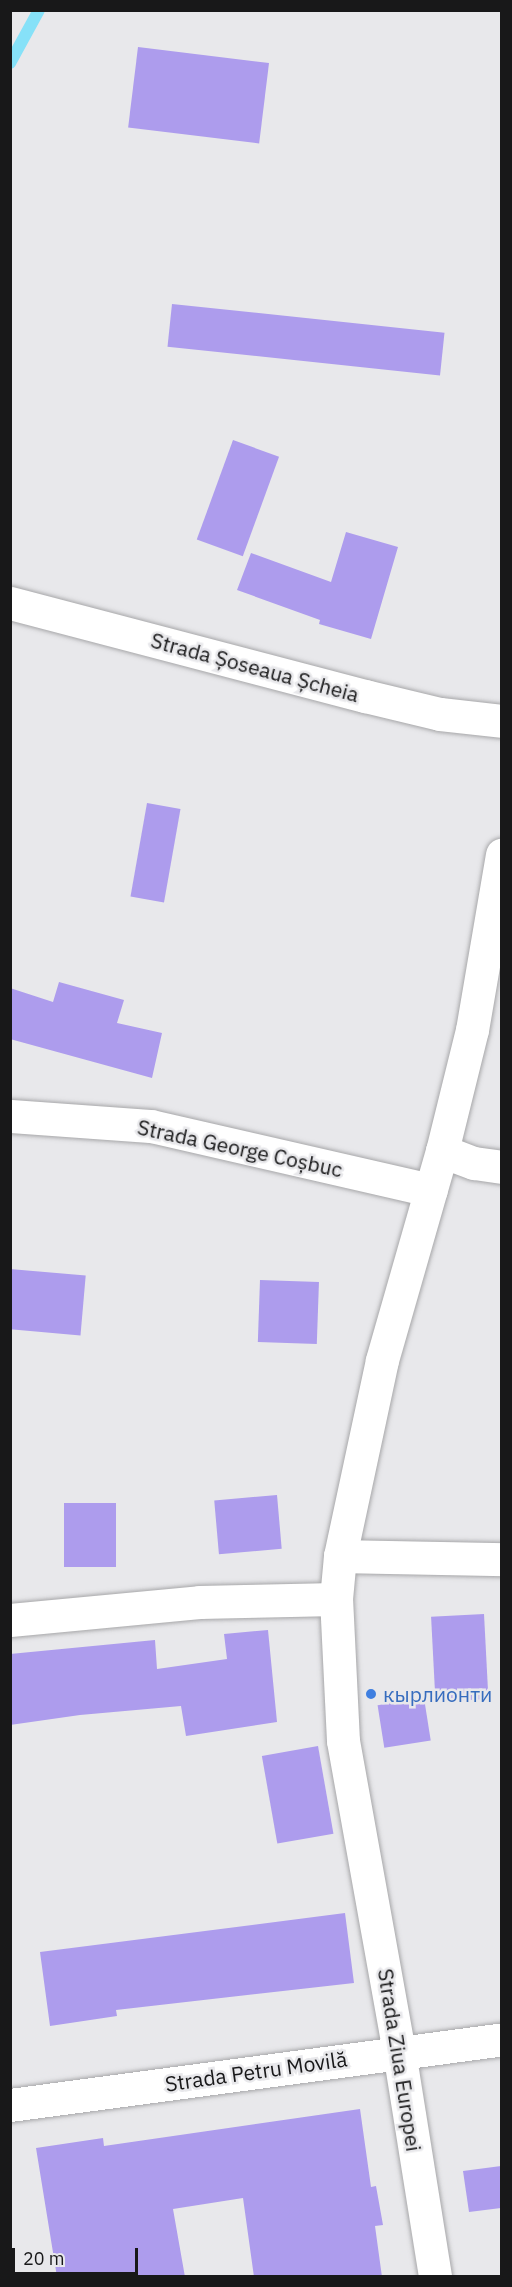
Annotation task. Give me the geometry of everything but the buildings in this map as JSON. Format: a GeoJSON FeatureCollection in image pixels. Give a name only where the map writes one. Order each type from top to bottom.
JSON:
{"type":"FeatureCollection","features":[{"type":"Feature","properties":{"kind":"street","name":"Strada Șoseaua Șcheia"},"geometry":{"type":"LineString","coordinates":[[10,603],[397,704],[440,714],[501,721]]}},
{"type":"Feature","properties":{"kind":"street","name":"Strada Ziua Europei"},"geometry":{"type":"LineString","coordinates":[[435,2277],[399,2052],[343,1741],[336,1599],[340,1556],[382,1360],[442,1151],[472,1030],[501,855]]}},
{"type":"Feature","properties":{"kind":"street","name":"Strada George Coșbuc"},"geometry":{"type":"LineString","coordinates":[[10,1116],[151,1126],[431,1190]]}},
{"type":"Feature","properties":{"kind":"street"},"geometry":{"type":"LineString","coordinates":[[442,1151],[474,1163],[501,1167]]}},
{"type":"Feature","properties":{"kind":"street"},"geometry":{"type":"LineString","coordinates":[[340,1556],[501,1559]]}},
{"type":"Feature","properties":{"kind":"street"},"geometry":{"type":"LineString","coordinates":[[10,1620],[199,1602],[336,1599]]}},
{"type":"Feature","properties":{"kind":"street","name":"Strada Petru Movilă"},"geometry":{"type":"LineString","coordinates":[[10,2105],[501,2039]]}},
{"type":"Feature","properties":{"kind":"waterway"},"geometry":{"type":"LineString","coordinates":[[10,63],[39,10]]}},
{"type":"Feature","properties":{"kind":"place","name":"кырлионти"},"geometry":{"type":"Point","coordinates":[371,1694]}}]}
